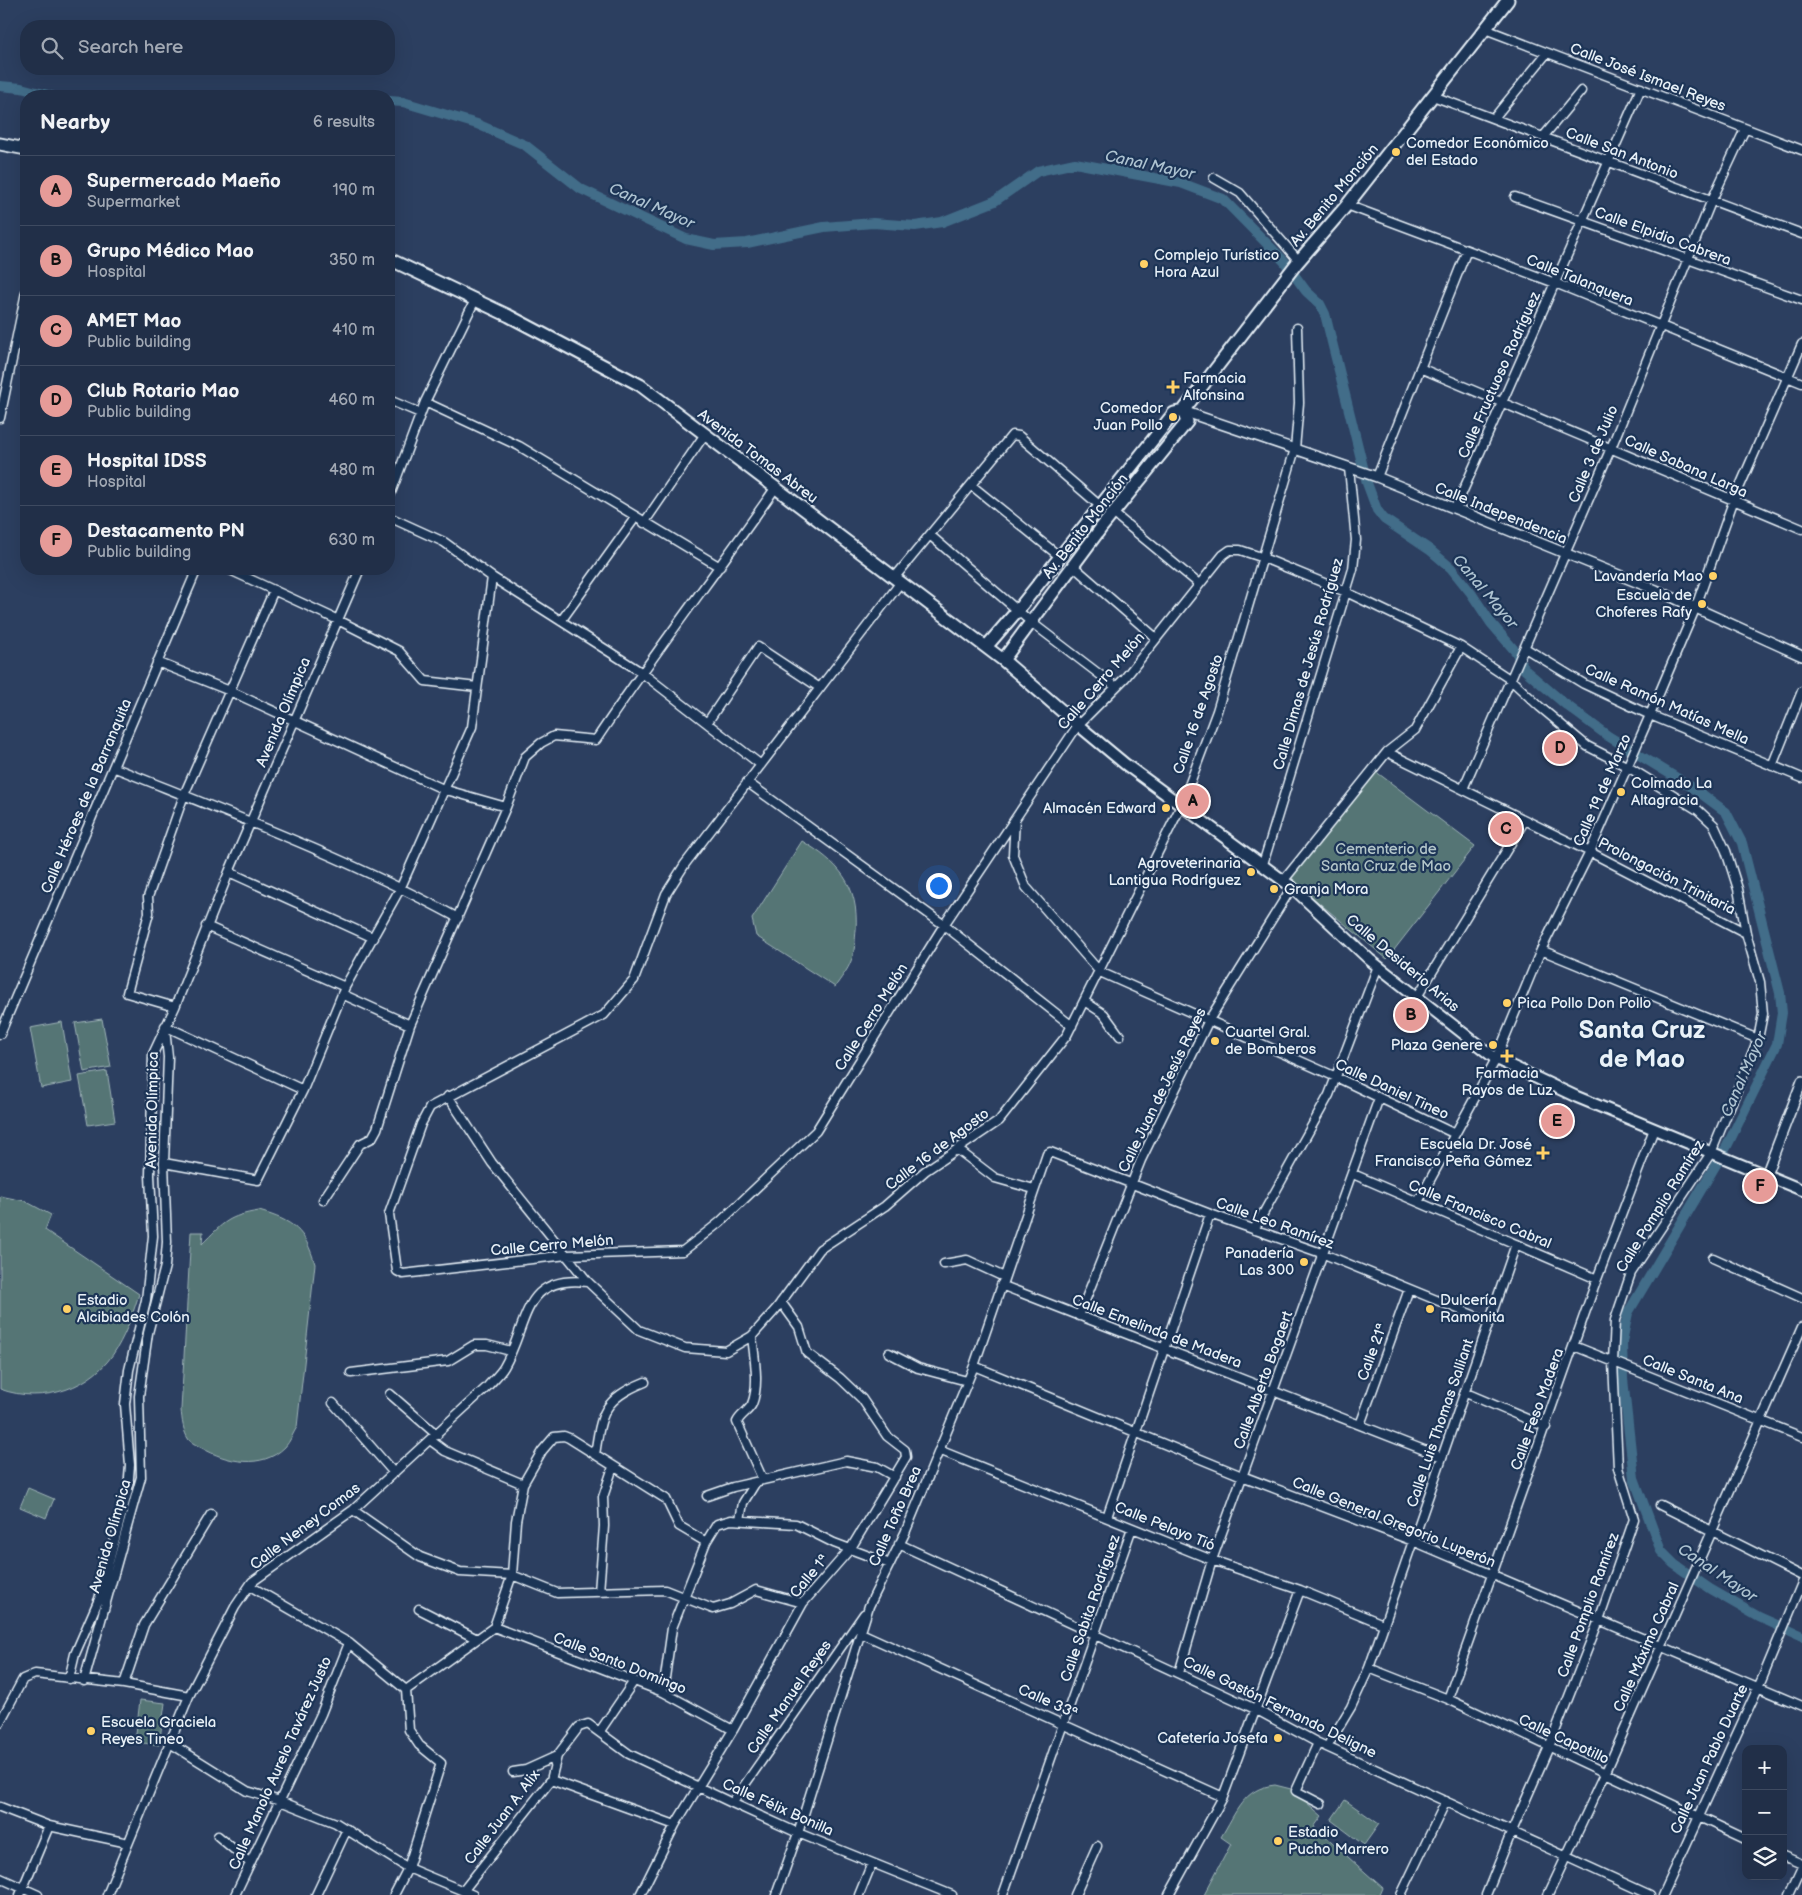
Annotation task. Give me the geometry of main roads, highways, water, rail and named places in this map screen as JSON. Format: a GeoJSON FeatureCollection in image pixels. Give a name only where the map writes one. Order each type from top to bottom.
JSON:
{"type":"FeatureCollection","features":[{"type":"Feature","properties":{"kind":"main road","name":"Av. Benito Monción"},"geometry":{"type":"LineString","coordinates":[[986,647],[1017,611],[1099,505],[1174,413],[1183,411],[1298,262],[1347,205],[1508,0]]}},
{"type":"Feature","properties":{"kind":"main road"},"geometry":{"type":"LineString","coordinates":[[0,144],[20,148]]}},
{"type":"Feature","properties":{"kind":"main road","name":"Avenida Tomas Abreu"},"geometry":{"type":"LineString","coordinates":[[395,262],[475,300],[640,385],[1003,660],[1078,724]]}},
{"type":"Feature","properties":{"kind":"main road","name":"Av. Benito Monción"},"geometry":{"type":"LineString","coordinates":[[1003,660],[1072,565],[1187,422],[1183,411]]}},
{"type":"Feature","properties":{"kind":"main road","name":"Calle Desiderio Arias"},"geometry":{"type":"LineString","coordinates":[[1078,724],[1125,764],[1288,883],[1378,966],[1496,1059],[1654,1129],[1802,1190]]}},
{"type":"Feature","properties":{"kind":"waterway","name":"Canal Mayor"},"geometry":{"type":"LineString","coordinates":[[0,86],[29,90]]}},
{"type":"Feature","properties":{"kind":"waterway","name":"Canal Mayor"},"geometry":{"type":"LineString","coordinates":[[395,101],[403,102],[477,124],[525,145],[581,189],[686,239],[714,245],[747,243],[824,227],[873,223],[915,226],[942,222],[995,201],[1038,171],[1075,163],[1181,183],[1223,199],[1284,261],[1306,291],[1320,304],[1325,314],[1367,483],[1377,510],[1384,519],[1430,550],[1451,568],[1491,623],[1516,652],[1525,670],[1565,704],[1608,736],[1695,789],[1726,812],[1742,843],[1780,993],[1782,1013],[1777,1044],[1727,1146],[1628,1313],[1622,1342],[1623,1379],[1634,1478],[1661,1551],[1674,1564],[1710,1589],[1759,1617],[1802,1636]]}},
{"type":"Feature","properties":{"kind":"place","name":"Comedor Económico del Estado"},"geometry":{"type":"Point","coordinates":[1396,152]}},
{"type":"Feature","properties":{"kind":"place","name":"Complejo Turístico Hora Azul"},"geometry":{"type":"Point","coordinates":[1144,264]}},
{"type":"Feature","properties":{"kind":"place","name":"Farmacia Alfonsina"},"geometry":{"type":"Point","coordinates":[1173,387]}},
{"type":"Feature","properties":{"kind":"place","name":"Comedor Juan Pollo"},"geometry":{"type":"Point","coordinates":[1173,417]}},
{"type":"Feature","properties":{"kind":"place","name":"Lavandería Mao"},"geometry":{"type":"Point","coordinates":[1713,576]}},
{"type":"Feature","properties":{"kind":"place","name":"Escuela de Choferes Rafy"},"geometry":{"type":"Point","coordinates":[1702,604]}},
{"type":"Feature","properties":{"kind":"place","name":"Club Rotario Mao"},"geometry":{"type":"Point","coordinates":[1560,748]}},
{"type":"Feature","properties":{"kind":"place","name":"Colmado La Altagracia"},"geometry":{"type":"Point","coordinates":[1621,792]}},
{"type":"Feature","properties":{"kind":"place","name":"Supermercado Maeño"},"geometry":{"type":"Point","coordinates":[1193,801]}},
{"type":"Feature","properties":{"kind":"place","name":"Almacén Edward"},"geometry":{"type":"Point","coordinates":[1166,808]}},
{"type":"Feature","properties":{"kind":"place","name":"AMET Mao"},"geometry":{"type":"Point","coordinates":[1506,829]}},
{"type":"Feature","properties":{"kind":"place","name":"Agroveterinaria Lantigua Rodríguez"},"geometry":{"type":"Point","coordinates":[1251,872]}},
{"type":"Feature","properties":{"kind":"place","name":"Granja Mora"},"geometry":{"type":"Point","coordinates":[1274,889]}},
{"type":"Feature","properties":{"kind":"place","name":"Pica Pollo Don Pollo"},"geometry":{"type":"Point","coordinates":[1507,1003]}},
{"type":"Feature","properties":{"kind":"place","name":"Grupo Médico Mao"},"geometry":{"type":"Point","coordinates":[1411,1015]}},
{"type":"Feature","properties":{"kind":"place","name":"Cuartel Gral. de Bomberos"},"geometry":{"type":"Point","coordinates":[1215,1041]}},
{"type":"Feature","properties":{"kind":"place","name":"Plaza Genere"},"geometry":{"type":"Point","coordinates":[1493,1045]}},
{"type":"Feature","properties":{"kind":"place","name":"Farmacia Rayos de Luz"},"geometry":{"type":"Point","coordinates":[1507,1056]}},
{"type":"Feature","properties":{"kind":"place","name":"Hospital IDSS"},"geometry":{"type":"Point","coordinates":[1557,1121]}},
{"type":"Feature","properties":{"kind":"place","name":"Escuela Dr. José Francisco Peña Gómez"},"geometry":{"type":"Point","coordinates":[1543,1153]}},
{"type":"Feature","properties":{"kind":"place","name":"Destacamento PN"},"geometry":{"type":"Point","coordinates":[1760,1186]}},
{"type":"Feature","properties":{"kind":"place","name":"Panadería Las 300"},"geometry":{"type":"Point","coordinates":[1304,1262]}},
{"type":"Feature","properties":{"kind":"place","name":"Estadio Alcibiades Colón"},"geometry":{"type":"Point","coordinates":[67,1309]}},
{"type":"Feature","properties":{"kind":"place","name":"Dulcería Ramonita"},"geometry":{"type":"Point","coordinates":[1430,1309]}},
{"type":"Feature","properties":{"kind":"place","name":"Escuela Graciela Reyes Tineo"},"geometry":{"type":"Point","coordinates":[91,1731]}},
{"type":"Feature","properties":{"kind":"place","name":"Cafetería Josefa"},"geometry":{"type":"Point","coordinates":[1278,1738]}},
{"type":"Feature","properties":{"kind":"place","name":"Estadio Pucho Marrero"},"geometry":{"type":"Point","coordinates":[1278,1841]}},
{"type":"Feature","properties":{"kind":"district","name":"Santa Cruz de Mao"},"geometry":{"type":"Point","coordinates":[1642,1044]}},
{"type":"Feature","properties":{"kind":"park label","name":"Cementerio de Santa Cruz de Mao"},"geometry":{"type":"Point","coordinates":[1386,858]}}]}
